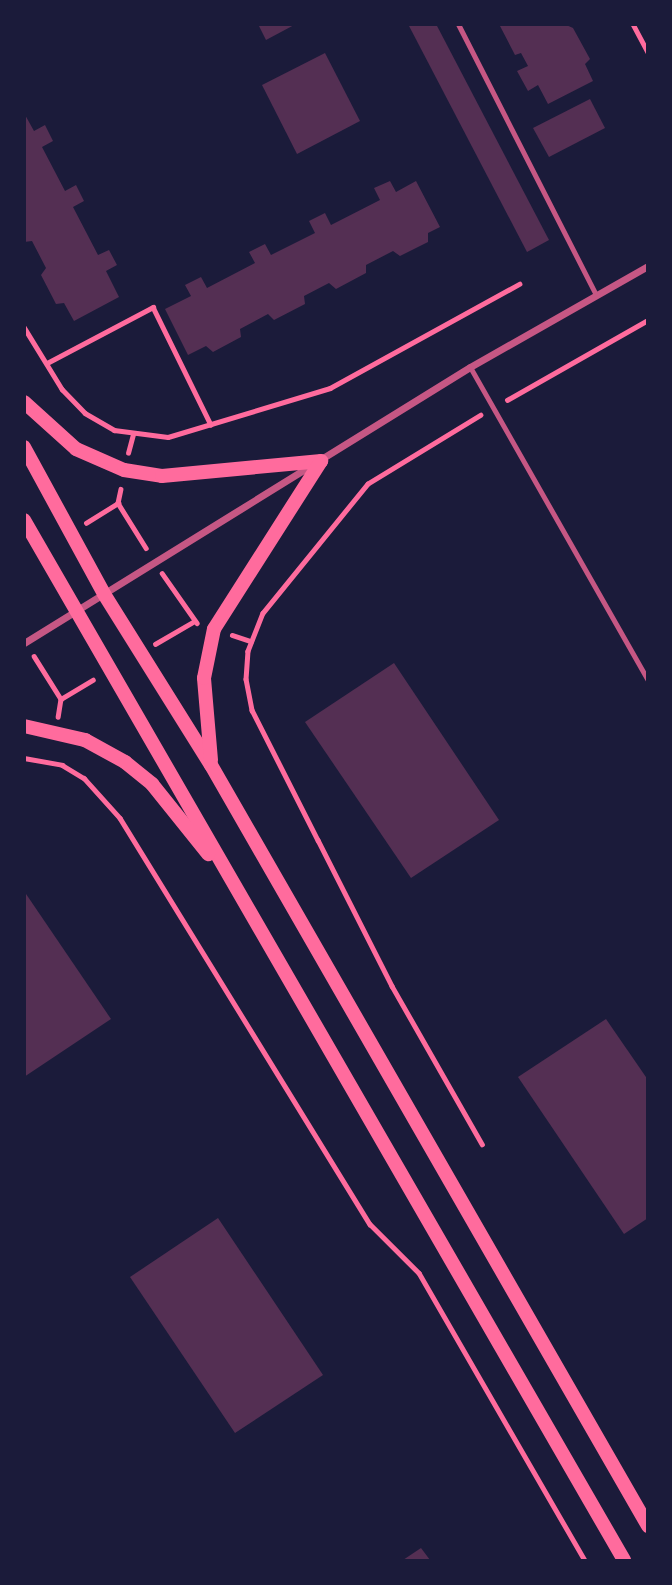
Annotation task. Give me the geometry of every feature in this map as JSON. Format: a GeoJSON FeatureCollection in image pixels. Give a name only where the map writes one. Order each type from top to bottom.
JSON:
{"type":"FeatureCollection","features":[{"type":"Feature","properties":{"kind":"main road"},"geometry":{"type":"LineString","coordinates":[[24,402],[76,449],[124,470],[162,476],[321,461]]}},
{"type":"Feature","properties":{"kind":"main road"},"geometry":{"type":"LineString","coordinates":[[24,447],[104,594],[211,765],[648,1526]]}},
{"type":"Feature","properties":{"kind":"main road"},"geometry":{"type":"LineString","coordinates":[[211,765],[204,678],[214,629],[321,461]]}},
{"type":"Feature","properties":{"kind":"main road"},"geometry":{"type":"LineString","coordinates":[[24,520],[74,611],[624,1560]]}},
{"type":"Feature","properties":{"kind":"main road"},"geometry":{"type":"LineString","coordinates":[[24,726],[55,730],[125,762],[152,784],[256,922]]}},
{"type":"Feature","properties":{"kind":"street"},"geometry":{"type":"LineString","coordinates":[[25,643],[470,367],[648,266]]}},
{"type":"Feature","properties":{"kind":"lane"},"geometry":{"type":"LineString","coordinates":[[458,24],[596,295]]}},
{"type":"Feature","properties":{"kind":"lane"},"geometry":{"type":"LineString","coordinates":[[470,367],[648,680]]}},
{"type":"Feature","properties":{"kind":"path"},"geometry":{"type":"LineString","coordinates":[[633,24],[648,52]]}},
{"type":"Feature","properties":{"kind":"path"},"geometry":{"type":"LineString","coordinates":[[24,327],[72,401],[114,430],[168,438],[330,388],[519,284]]}},
{"type":"Feature","properties":{"kind":"path"},"geometry":{"type":"LineString","coordinates":[[47,363],[153,307],[211,425]]}},
{"type":"Feature","properties":{"kind":"path"},"geometry":{"type":"LineString","coordinates":[[482,1144],[399,998],[252,710],[246,679],[248,651],[263,613],[368,484],[495,407],[648,320]]}},
{"type":"Feature","properties":{"kind":"path"},"geometry":{"type":"LineString","coordinates":[[25,643],[61,699],[48,762]]}},
{"type":"Feature","properties":{"kind":"path"},"geometry":{"type":"LineString","coordinates":[[24,758],[48,762],[84,778],[120,818],[370,1224],[419,1273],[585,1560]]}},
{"type":"Feature","properties":{"kind":"building"},"geometry":{"type":"Polygon","coordinates":[[[258,24],[296,24],[266,40],[258,24]]]}},
{"type":"Feature","properties":{"kind":"building"},"geometry":{"type":"Polygon","coordinates":[[[408,24],[436,24],[549,240],[527,252],[408,24]]]}},
{"type":"Feature","properties":{"kind":"building"},"geometry":{"type":"Polygon","coordinates":[[[564,24],[573,28],[590,59],[585,64],[593,81],[548,104],[538,85],[528,91],[517,71],[528,66],[521,53],[515,55],[500,26],[564,24]]]}},
{"type":"Feature","properties":{"kind":"building"},"geometry":{"type":"Polygon","coordinates":[[[325,53],[360,121],[297,154],[262,85],[325,53]]]}},
{"type":"Feature","properties":{"kind":"building"},"geometry":{"type":"Polygon","coordinates":[[[590,99],[605,128],[549,157],[533,128],[590,99]]]}},
{"type":"Feature","properties":{"kind":"building"},"geometry":{"type":"Polygon","coordinates":[[[24,113],[34,131],[45,125],[53,141],[42,147],[65,191],[76,185],[84,201],[73,207],[98,255],[109,250],[117,265],[106,271],[119,297],[74,321],[64,303],[56,304],[41,275],[46,268],[32,241],[24,242],[24,113]]]}},
{"type":"Feature","properties":{"kind":"building"},"geometry":{"type":"Polygon","coordinates":[[[390,181],[396,192],[416,181],[440,227],[428,233],[428,242],[400,256],[393,251],[366,265],[366,273],[336,289],[329,283],[304,296],[305,304],[274,320],[268,314],[240,329],[241,337],[213,352],[206,346],[188,355],[165,309],[191,296],[185,285],[201,277],[207,288],[255,263],[249,252],[265,244],[271,255],[315,233],[309,221],[325,213],[331,225],[380,200],[374,188],[390,181]]]}},
{"type":"Feature","properties":{"kind":"building"},"geometry":{"type":"Polygon","coordinates":[[[394,663],[499,820],[411,878],[305,722],[394,663]]]}},
{"type":"Feature","properties":{"kind":"building"},"geometry":{"type":"Polygon","coordinates":[[[24,891],[111,1019],[24,1077],[24,891]]]}},
{"type":"Feature","properties":{"kind":"building"},"geometry":{"type":"Polygon","coordinates":[[[606,1019],[648,1080],[648,1218],[624,1234],[518,1077],[606,1019]]]}},
{"type":"Feature","properties":{"kind":"building"},"geometry":{"type":"Polygon","coordinates":[[[218,1218],[323,1375],[235,1433],[130,1277],[218,1218]]]}},
{"type":"Feature","properties":{"kind":"building"},"geometry":{"type":"Polygon","coordinates":[[[421,1548],[430,1560],[403,1560],[421,1548]]]}}]}
